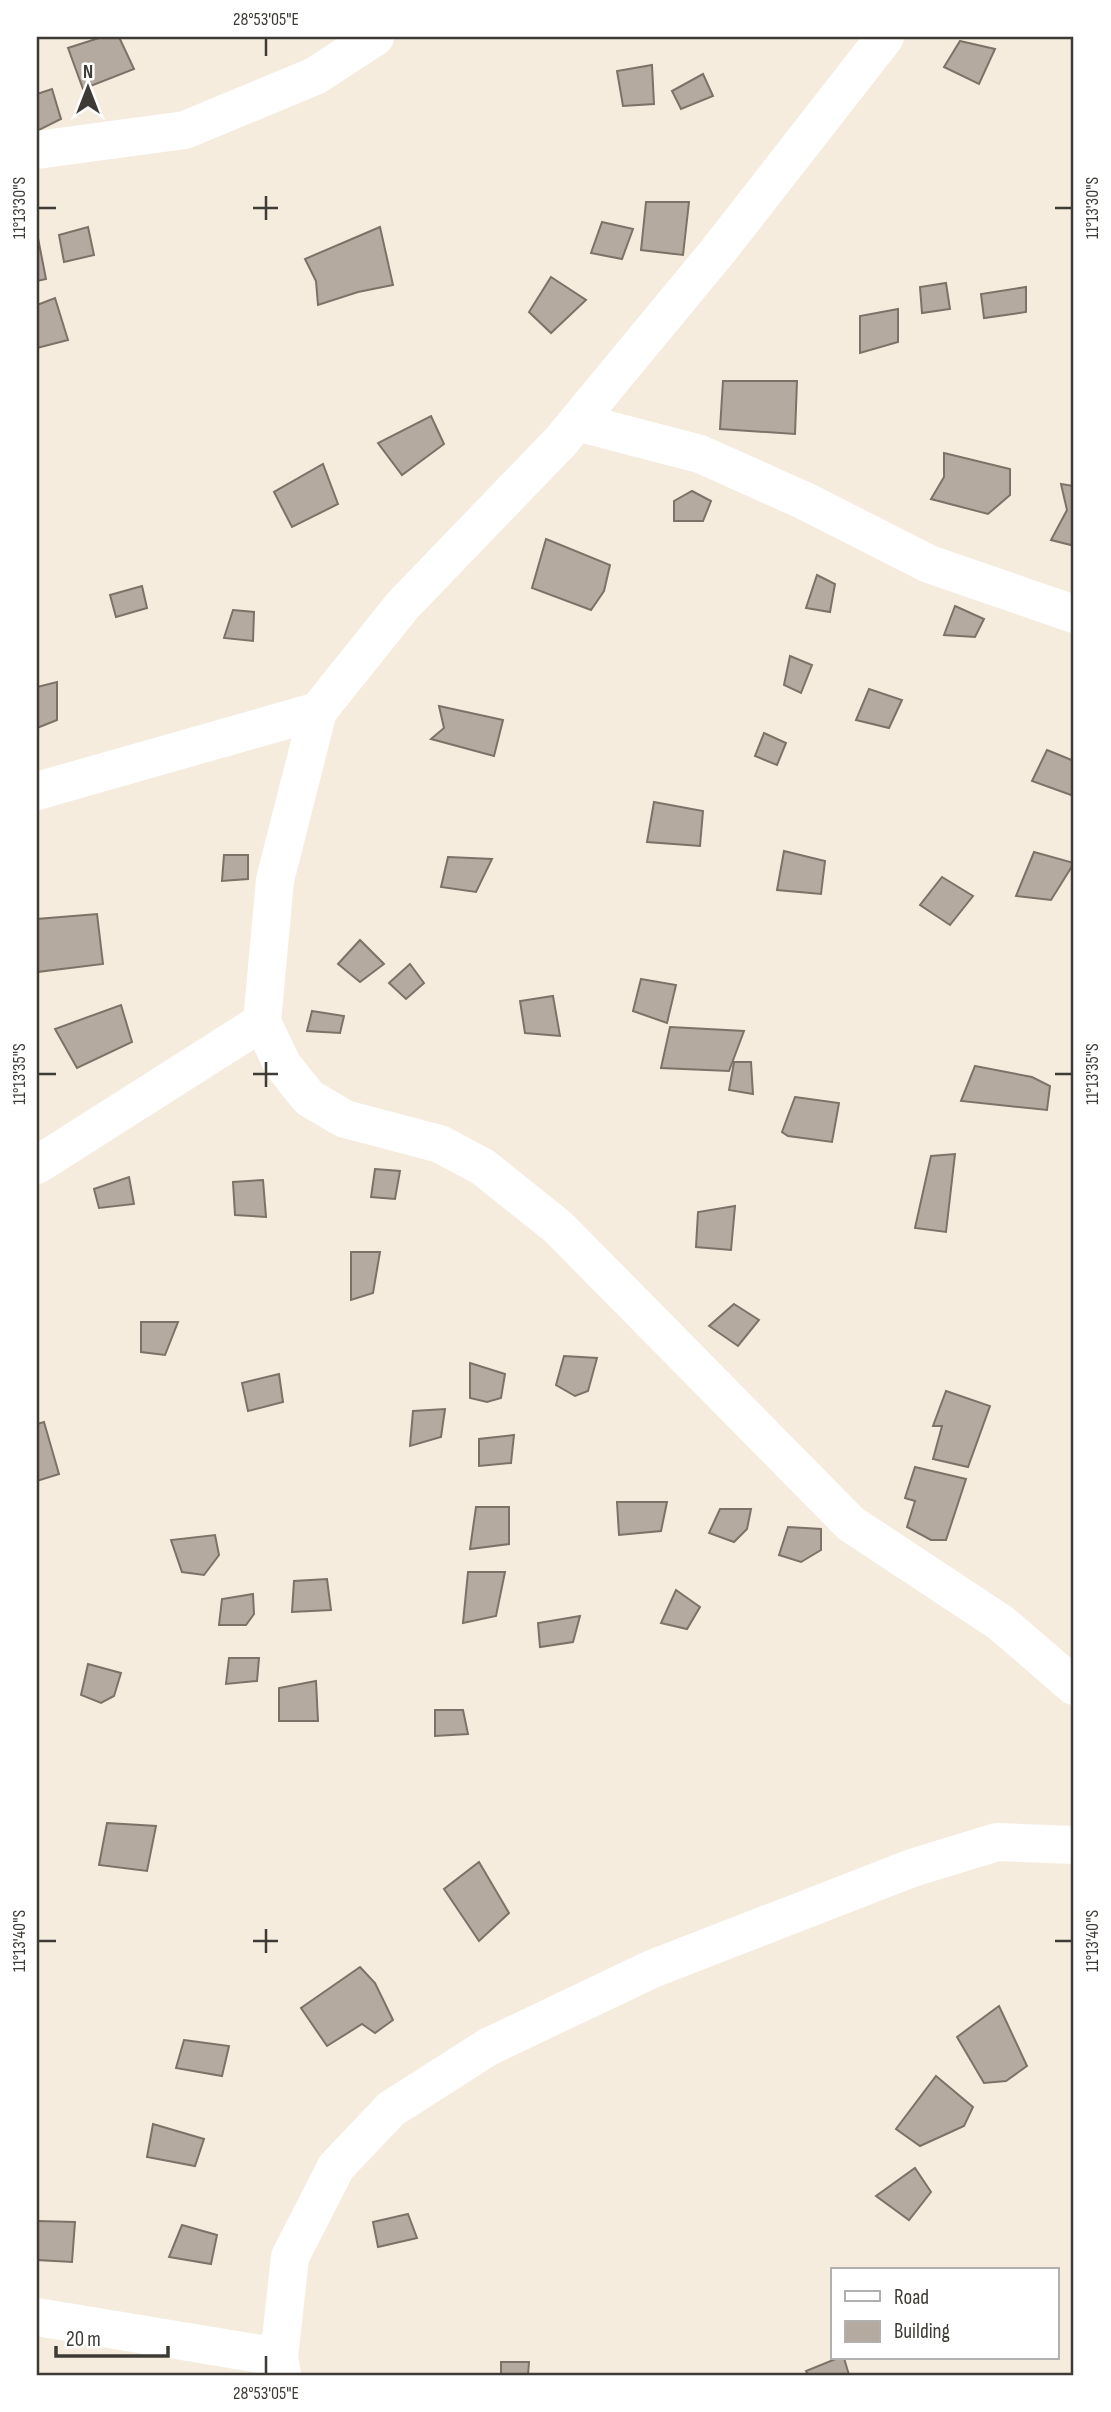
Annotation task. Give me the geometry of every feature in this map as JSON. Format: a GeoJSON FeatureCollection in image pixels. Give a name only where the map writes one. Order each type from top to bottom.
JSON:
{"type":"FeatureCollection","features":[{"type":"Feature","properties":{"kind":"street"},"geometry":{"type":"LineString","coordinates":[[37,150],[185,130],[315,76],[375,37]]}},
{"type":"Feature","properties":{"kind":"street"},"geometry":{"type":"LineString","coordinates":[[885,37],[726,240],[577,422],[404,605],[318,711],[275,880],[262,1022],[282,1064],[309,1098],[345,1119],[440,1144],[483,1167],[558,1227],[851,1524],[1001,1623],[1074,1686]]}},
{"type":"Feature","properties":{"kind":"street"},"geometry":{"type":"LineString","coordinates":[[577,422],[700,454],[805,501],[929,564],[1074,614]]}},
{"type":"Feature","properties":{"kind":"street"},"geometry":{"type":"LineString","coordinates":[[37,791],[318,711]]}},
{"type":"Feature","properties":{"kind":"street"},"geometry":{"type":"LineString","coordinates":[[37,1165],[262,1022]]}},
{"type":"Feature","properties":{"kind":"street"},"geometry":{"type":"LineString","coordinates":[[37,2317],[281,2366],[290,2257],[336,2167],[391,2109],[401,2102],[488,2047],[652,1969],[912,1868],[997,1842],[1074,1845]]}},
{"type":"Feature","properties":{"kind":"building"},"geometry":{"type":"Polygon","coordinates":[[[102,37],[119,37],[134,69],[83,89],[68,48],[102,37]]]}},
{"type":"Feature","properties":{"kind":"building"},"geometry":{"type":"Polygon","coordinates":[[[960,41],[995,49],[979,84],[944,67],[960,41]]]}},
{"type":"Feature","properties":{"kind":"building"},"geometry":{"type":"Polygon","coordinates":[[[652,65],[654,104],[623,106],[617,71],[652,65]]]}},
{"type":"Feature","properties":{"kind":"building"},"geometry":{"type":"Polygon","coordinates":[[[703,74],[713,96],[681,109],[672,91],[703,74]]]}},
{"type":"Feature","properties":{"kind":"building"},"geometry":{"type":"Polygon","coordinates":[[[52,89],[61,119],[37,131],[37,94],[52,89]]]}},
{"type":"Feature","properties":{"kind":"building"},"geometry":{"type":"Polygon","coordinates":[[[646,202],[689,202],[683,255],[641,250],[646,202]]]}},
{"type":"Feature","properties":{"kind":"building"},"geometry":{"type":"Polygon","coordinates":[[[602,222],[633,229],[622,259],[591,253],[602,222]]]}},
{"type":"Feature","properties":{"kind":"building"},"geometry":{"type":"Polygon","coordinates":[[[88,227],[94,255],[64,262],[59,235],[88,227]]]}},
{"type":"Feature","properties":{"kind":"building"},"geometry":{"type":"Polygon","coordinates":[[[380,227],[393,285],[358,292],[318,305],[316,281],[305,259],[380,227]]]}},
{"type":"Feature","properties":{"kind":"building"},"geometry":{"type":"Polygon","coordinates":[[[37,233],[46,279],[37,281],[37,233]]]}},
{"type":"Feature","properties":{"kind":"building"},"geometry":{"type":"Polygon","coordinates":[[[551,277],[586,300],[551,333],[529,312],[551,277]]]}},
{"type":"Feature","properties":{"kind":"building"},"geometry":{"type":"Polygon","coordinates":[[[946,283],[950,309],[922,313],[920,287],[946,283]]]}},
{"type":"Feature","properties":{"kind":"building"},"geometry":{"type":"Polygon","coordinates":[[[1026,287],[1026,312],[984,318],[981,294],[1026,287]]]}},
{"type":"Feature","properties":{"kind":"building"},"geometry":{"type":"Polygon","coordinates":[[[55,298],[68,340],[37,348],[37,305],[55,298]]]}},
{"type":"Feature","properties":{"kind":"building"},"geometry":{"type":"Polygon","coordinates":[[[898,309],[898,342],[860,353],[860,316],[898,309]]]}},
{"type":"Feature","properties":{"kind":"building"},"geometry":{"type":"Polygon","coordinates":[[[723,381],[797,381],[795,434],[720,429],[723,381]]]}},
{"type":"Feature","properties":{"kind":"building"},"geometry":{"type":"Polygon","coordinates":[[[431,416],[444,444],[402,475],[378,443],[431,416]]]}},
{"type":"Feature","properties":{"kind":"building"},"geometry":{"type":"Polygon","coordinates":[[[944,453],[1010,469],[1010,495],[988,514],[931,499],[944,477],[944,453]]]}},
{"type":"Feature","properties":{"kind":"building"},"geometry":{"type":"Polygon","coordinates":[[[323,464],[338,504],[292,527],[274,492],[323,464]]]}},
{"type":"Feature","properties":{"kind":"building"},"geometry":{"type":"Polygon","coordinates":[[[1061,484],[1074,486],[1074,540],[1071,545],[1051,540],[1067,510],[1061,484]]]}},
{"type":"Feature","properties":{"kind":"building"},"geometry":{"type":"Polygon","coordinates":[[[692,491],[711,501],[703,521],[674,521],[674,501],[692,491]]]}},
{"type":"Feature","properties":{"kind":"building"},"geometry":{"type":"Polygon","coordinates":[[[546,539],[610,565],[604,591],[591,610],[532,588],[546,539]]]}},
{"type":"Feature","properties":{"kind":"building"},"geometry":{"type":"Polygon","coordinates":[[[817,575],[835,584],[830,612],[806,608],[817,575]]]}},
{"type":"Feature","properties":{"kind":"building"},"geometry":{"type":"Polygon","coordinates":[[[142,586],[147,608],[116,617],[110,595],[142,586]]]}},
{"type":"Feature","properties":{"kind":"building"},"geometry":{"type":"Polygon","coordinates":[[[955,606],[984,619],[975,637],[944,635],[955,606]]]}},
{"type":"Feature","properties":{"kind":"building"},"geometry":{"type":"Polygon","coordinates":[[[233,610],[254,612],[253,641],[224,638],[233,610]]]}},
{"type":"Feature","properties":{"kind":"building"},"geometry":{"type":"Polygon","coordinates":[[[790,656],[812,665],[801,693],[784,685],[790,656]]]}},
{"type":"Feature","properties":{"kind":"building"},"geometry":{"type":"Polygon","coordinates":[[[57,682],[57,720],[37,728],[37,687],[57,682]]]}},
{"type":"Feature","properties":{"kind":"building"},"geometry":{"type":"Polygon","coordinates":[[[869,689],[902,700],[889,728],[856,720],[869,689]]]}},
{"type":"Feature","properties":{"kind":"building"},"geometry":{"type":"Polygon","coordinates":[[[439,706],[503,720],[494,756],[431,739],[444,728],[439,706]]]}},
{"type":"Feature","properties":{"kind":"building"},"geometry":{"type":"Polygon","coordinates":[[[764,733],[786,743],[777,765],[755,756],[764,733]]]}},
{"type":"Feature","properties":{"kind":"building"},"geometry":{"type":"Polygon","coordinates":[[[1047,750],[1074,761],[1074,796],[1032,781],[1047,750]]]}},
{"type":"Feature","properties":{"kind":"building"},"geometry":{"type":"Polygon","coordinates":[[[654,802],[703,811],[700,846],[647,842],[654,802]]]}},
{"type":"Feature","properties":{"kind":"building"},"geometry":{"type":"Polygon","coordinates":[[[784,851],[825,861],[821,894],[777,890],[784,851]]]}},
{"type":"Feature","properties":{"kind":"building"},"geometry":{"type":"Polygon","coordinates":[[[1034,852],[1074,863],[1051,900],[1016,896],[1034,852]]]}},
{"type":"Feature","properties":{"kind":"building"},"geometry":{"type":"Polygon","coordinates":[[[224,855],[248,855],[248,879],[222,881],[224,855]]]}},
{"type":"Feature","properties":{"kind":"building"},"geometry":{"type":"Polygon","coordinates":[[[448,857],[492,859],[476,892],[441,887],[448,857]]]}},
{"type":"Feature","properties":{"kind":"building"},"geometry":{"type":"Polygon","coordinates":[[[942,877],[973,896],[950,925],[920,905],[942,877]]]}},
{"type":"Feature","properties":{"kind":"building"},"geometry":{"type":"Polygon","coordinates":[[[97,914],[103,964],[37,972],[37,919],[97,914]]]}},
{"type":"Feature","properties":{"kind":"building"},"geometry":{"type":"Polygon","coordinates":[[[360,940],[384,964],[360,982],[338,964],[360,940]]]}},
{"type":"Feature","properties":{"kind":"building"},"geometry":{"type":"Polygon","coordinates":[[[410,964],[424,983],[406,999],[389,983],[410,964]]]}},
{"type":"Feature","properties":{"kind":"building"},"geometry":{"type":"Polygon","coordinates":[[[641,979],[676,985],[667,1023],[633,1011],[641,979]]]}},
{"type":"Feature","properties":{"kind":"building"},"geometry":{"type":"Polygon","coordinates":[[[553,996],[560,1036],[525,1033],[520,1001],[553,996]]]}},
{"type":"Feature","properties":{"kind":"building"},"geometry":{"type":"Polygon","coordinates":[[[121,1005],[132,1042],[77,1068],[55,1029],[121,1005]]]}},
{"type":"Feature","properties":{"kind":"building"},"geometry":{"type":"Polygon","coordinates":[[[312,1011],[344,1016],[340,1033],[307,1031],[312,1011]]]}},
{"type":"Feature","properties":{"kind":"building"},"geometry":{"type":"Polygon","coordinates":[[[670,1027],[744,1031],[729,1071],[661,1068],[670,1027]]]}},
{"type":"Feature","properties":{"kind":"building"},"geometry":{"type":"Polygon","coordinates":[[[734,1062],[751,1062],[753,1094],[729,1090],[734,1062]]]}},
{"type":"Feature","properties":{"kind":"building"},"geometry":{"type":"Polygon","coordinates":[[[975,1066],[1032,1077],[1050,1086],[1047,1110],[961,1101],[975,1066]]]}},
{"type":"Feature","properties":{"kind":"building"},"geometry":{"type":"Polygon","coordinates":[[[795,1097],[839,1103],[832,1142],[788,1136],[782,1132],[795,1097]]]}},
{"type":"Feature","properties":{"kind":"building"},"geometry":{"type":"Polygon","coordinates":[[[955,1154],[946,1232],[915,1228],[931,1156],[955,1154]]]}},
{"type":"Feature","properties":{"kind":"building"},"geometry":{"type":"Polygon","coordinates":[[[375,1169],[400,1171],[395,1199],[371,1197],[375,1169]]]}},
{"type":"Feature","properties":{"kind":"building"},"geometry":{"type":"Polygon","coordinates":[[[129,1177],[134,1204],[99,1208],[94,1189],[129,1177]]]}},
{"type":"Feature","properties":{"kind":"building"},"geometry":{"type":"Polygon","coordinates":[[[263,1180],[266,1217],[235,1215],[233,1182],[263,1180]]]}},
{"type":"Feature","properties":{"kind":"building"},"geometry":{"type":"Polygon","coordinates":[[[735,1206],[731,1250],[696,1247],[698,1212],[735,1206]]]}},
{"type":"Feature","properties":{"kind":"building"},"geometry":{"type":"Polygon","coordinates":[[[351,1252],[380,1252],[373,1293],[351,1300],[351,1252]]]}},
{"type":"Feature","properties":{"kind":"building"},"geometry":{"type":"Polygon","coordinates":[[[734,1304],[759,1320],[738,1346],[709,1326],[734,1304]]]}},
{"type":"Feature","properties":{"kind":"building"},"geometry":{"type":"Polygon","coordinates":[[[141,1322],[178,1322],[165,1355],[141,1352],[141,1322]]]}},
{"type":"Feature","properties":{"kind":"building"},"geometry":{"type":"Polygon","coordinates":[[[564,1356],[597,1358],[588,1391],[575,1396],[556,1385],[564,1356]]]}},
{"type":"Feature","properties":{"kind":"building"},"geometry":{"type":"Polygon","coordinates":[[[470,1363],[505,1374],[501,1398],[487,1402],[470,1398],[470,1363]]]}},
{"type":"Feature","properties":{"kind":"building"},"geometry":{"type":"Polygon","coordinates":[[[279,1374],[283,1402],[248,1411],[242,1383],[279,1374]]]}},
{"type":"Feature","properties":{"kind":"building"},"geometry":{"type":"Polygon","coordinates":[[[946,1391],[990,1406],[968,1467],[933,1459],[942,1426],[933,1426],[946,1391]]]}},
{"type":"Feature","properties":{"kind":"building"},"geometry":{"type":"Polygon","coordinates":[[[445,1409],[441,1437],[410,1446],[413,1411],[445,1409]]]}},
{"type":"Feature","properties":{"kind":"building"},"geometry":{"type":"Polygon","coordinates":[[[44,1422],[59,1474],[37,1481],[37,1424],[44,1422]]]}},
{"type":"Feature","properties":{"kind":"building"},"geometry":{"type":"Polygon","coordinates":[[[514,1435],[511,1463],[479,1466],[479,1439],[514,1435]]]}},
{"type":"Feature","properties":{"kind":"building"},"geometry":{"type":"Polygon","coordinates":[[[915,1467],[966,1479],[946,1540],[931,1540],[907,1527],[915,1501],[905,1498],[915,1467]]]}},
{"type":"Feature","properties":{"kind":"building"},"geometry":{"type":"Polygon","coordinates":[[[617,1502],[667,1502],[661,1531],[619,1535],[617,1502]]]}},
{"type":"Feature","properties":{"kind":"building"},"geometry":{"type":"Polygon","coordinates":[[[476,1507],[509,1507],[509,1544],[470,1549],[476,1507]]]}},
{"type":"Feature","properties":{"kind":"building"},"geometry":{"type":"Polygon","coordinates":[[[720,1509],[751,1509],[747,1529],[734,1542],[709,1533],[720,1509]]]}},
{"type":"Feature","properties":{"kind":"building"},"geometry":{"type":"Polygon","coordinates":[[[788,1527],[821,1529],[821,1550],[801,1562],[779,1555],[788,1527]]]}},
{"type":"Feature","properties":{"kind":"building"},"geometry":{"type":"Polygon","coordinates":[[[215,1535],[219,1555],[204,1575],[182,1572],[171,1540],[215,1535]]]}},
{"type":"Feature","properties":{"kind":"building"},"geometry":{"type":"Polygon","coordinates":[[[468,1572],[505,1572],[496,1616],[463,1623],[468,1572]]]}},
{"type":"Feature","properties":{"kind":"building"},"geometry":{"type":"Polygon","coordinates":[[[327,1579],[331,1610],[292,1612],[294,1581],[327,1579]]]}},
{"type":"Feature","properties":{"kind":"building"},"geometry":{"type":"Polygon","coordinates":[[[676,1590],[700,1607],[687,1629],[661,1623],[676,1590]]]}},
{"type":"Feature","properties":{"kind":"building"},"geometry":{"type":"Polygon","coordinates":[[[253,1594],[254,1614],[246,1625],[219,1625],[222,1599],[253,1594]]]}},
{"type":"Feature","properties":{"kind":"building"},"geometry":{"type":"Polygon","coordinates":[[[580,1616],[573,1642],[540,1647],[538,1623],[580,1616]]]}},
{"type":"Feature","properties":{"kind":"building"},"geometry":{"type":"Polygon","coordinates":[[[229,1658],[259,1658],[257,1681],[226,1684],[229,1658]]]}},
{"type":"Feature","properties":{"kind":"building"},"geometry":{"type":"Polygon","coordinates":[[[88,1664],[121,1673],[114,1696],[101,1703],[81,1695],[88,1664]]]}},
{"type":"Feature","properties":{"kind":"building"},"geometry":{"type":"Polygon","coordinates":[[[316,1681],[318,1721],[279,1721],[279,1688],[316,1681]]]}},
{"type":"Feature","properties":{"kind":"building"},"geometry":{"type":"Polygon","coordinates":[[[435,1710],[463,1710],[468,1734],[435,1736],[435,1710]]]}},
{"type":"Feature","properties":{"kind":"building"},"geometry":{"type":"Polygon","coordinates":[[[107,1823],[156,1826],[147,1871],[99,1865],[107,1823]]]}},
{"type":"Feature","properties":{"kind":"building"},"geometry":{"type":"Polygon","coordinates":[[[479,1862],[509,1913],[479,1941],[444,1889],[479,1862]]]}},
{"type":"Feature","properties":{"kind":"building"},"geometry":{"type":"Polygon","coordinates":[[[360,1967],[375,1983],[393,2020],[375,2033],[362,2024],[327,2046],[301,2008],[360,1967]]]}},
{"type":"Feature","properties":{"kind":"building"},"geometry":{"type":"Polygon","coordinates":[[[999,2006],[1027,2066],[1006,2081],[984,2083],[957,2037],[999,2006]]]}},
{"type":"Feature","properties":{"kind":"building"},"geometry":{"type":"Polygon","coordinates":[[[184,2040],[229,2046],[222,2076],[176,2068],[184,2040]]]}},
{"type":"Feature","properties":{"kind":"building"},"geometry":{"type":"Polygon","coordinates":[[[936,2076],[973,2107],[964,2126],[920,2146],[896,2129],[936,2076]]]}},
{"type":"Feature","properties":{"kind":"building"},"geometry":{"type":"Polygon","coordinates":[[[153,2124],[204,2139],[195,2166],[147,2157],[153,2124]]]}},
{"type":"Feature","properties":{"kind":"building"},"geometry":{"type":"Polygon","coordinates":[[[915,2168],[931,2192],[909,2220],[876,2196],[915,2168]]]}},
{"type":"Feature","properties":{"kind":"building"},"geometry":{"type":"Polygon","coordinates":[[[408,2214],[417,2238],[378,2247],[373,2222],[408,2214]]]}},
{"type":"Feature","properties":{"kind":"building"},"geometry":{"type":"Polygon","coordinates":[[[37,2221],[75,2222],[72,2262],[37,2260],[37,2221]]]}},
{"type":"Feature","properties":{"kind":"building"},"geometry":{"type":"Polygon","coordinates":[[[182,2225],[217,2235],[211,2264],[169,2257],[182,2225]]]}},
{"type":"Feature","properties":{"kind":"building"},"geometry":{"type":"Polygon","coordinates":[[[833,2360],[845,2360],[849,2375],[808,2375],[806,2371],[833,2360]]]}},
{"type":"Feature","properties":{"kind":"building"},"geometry":{"type":"Polygon","coordinates":[[[501,2362],[529,2362],[528,2375],[501,2375],[501,2362]]]}}]}
